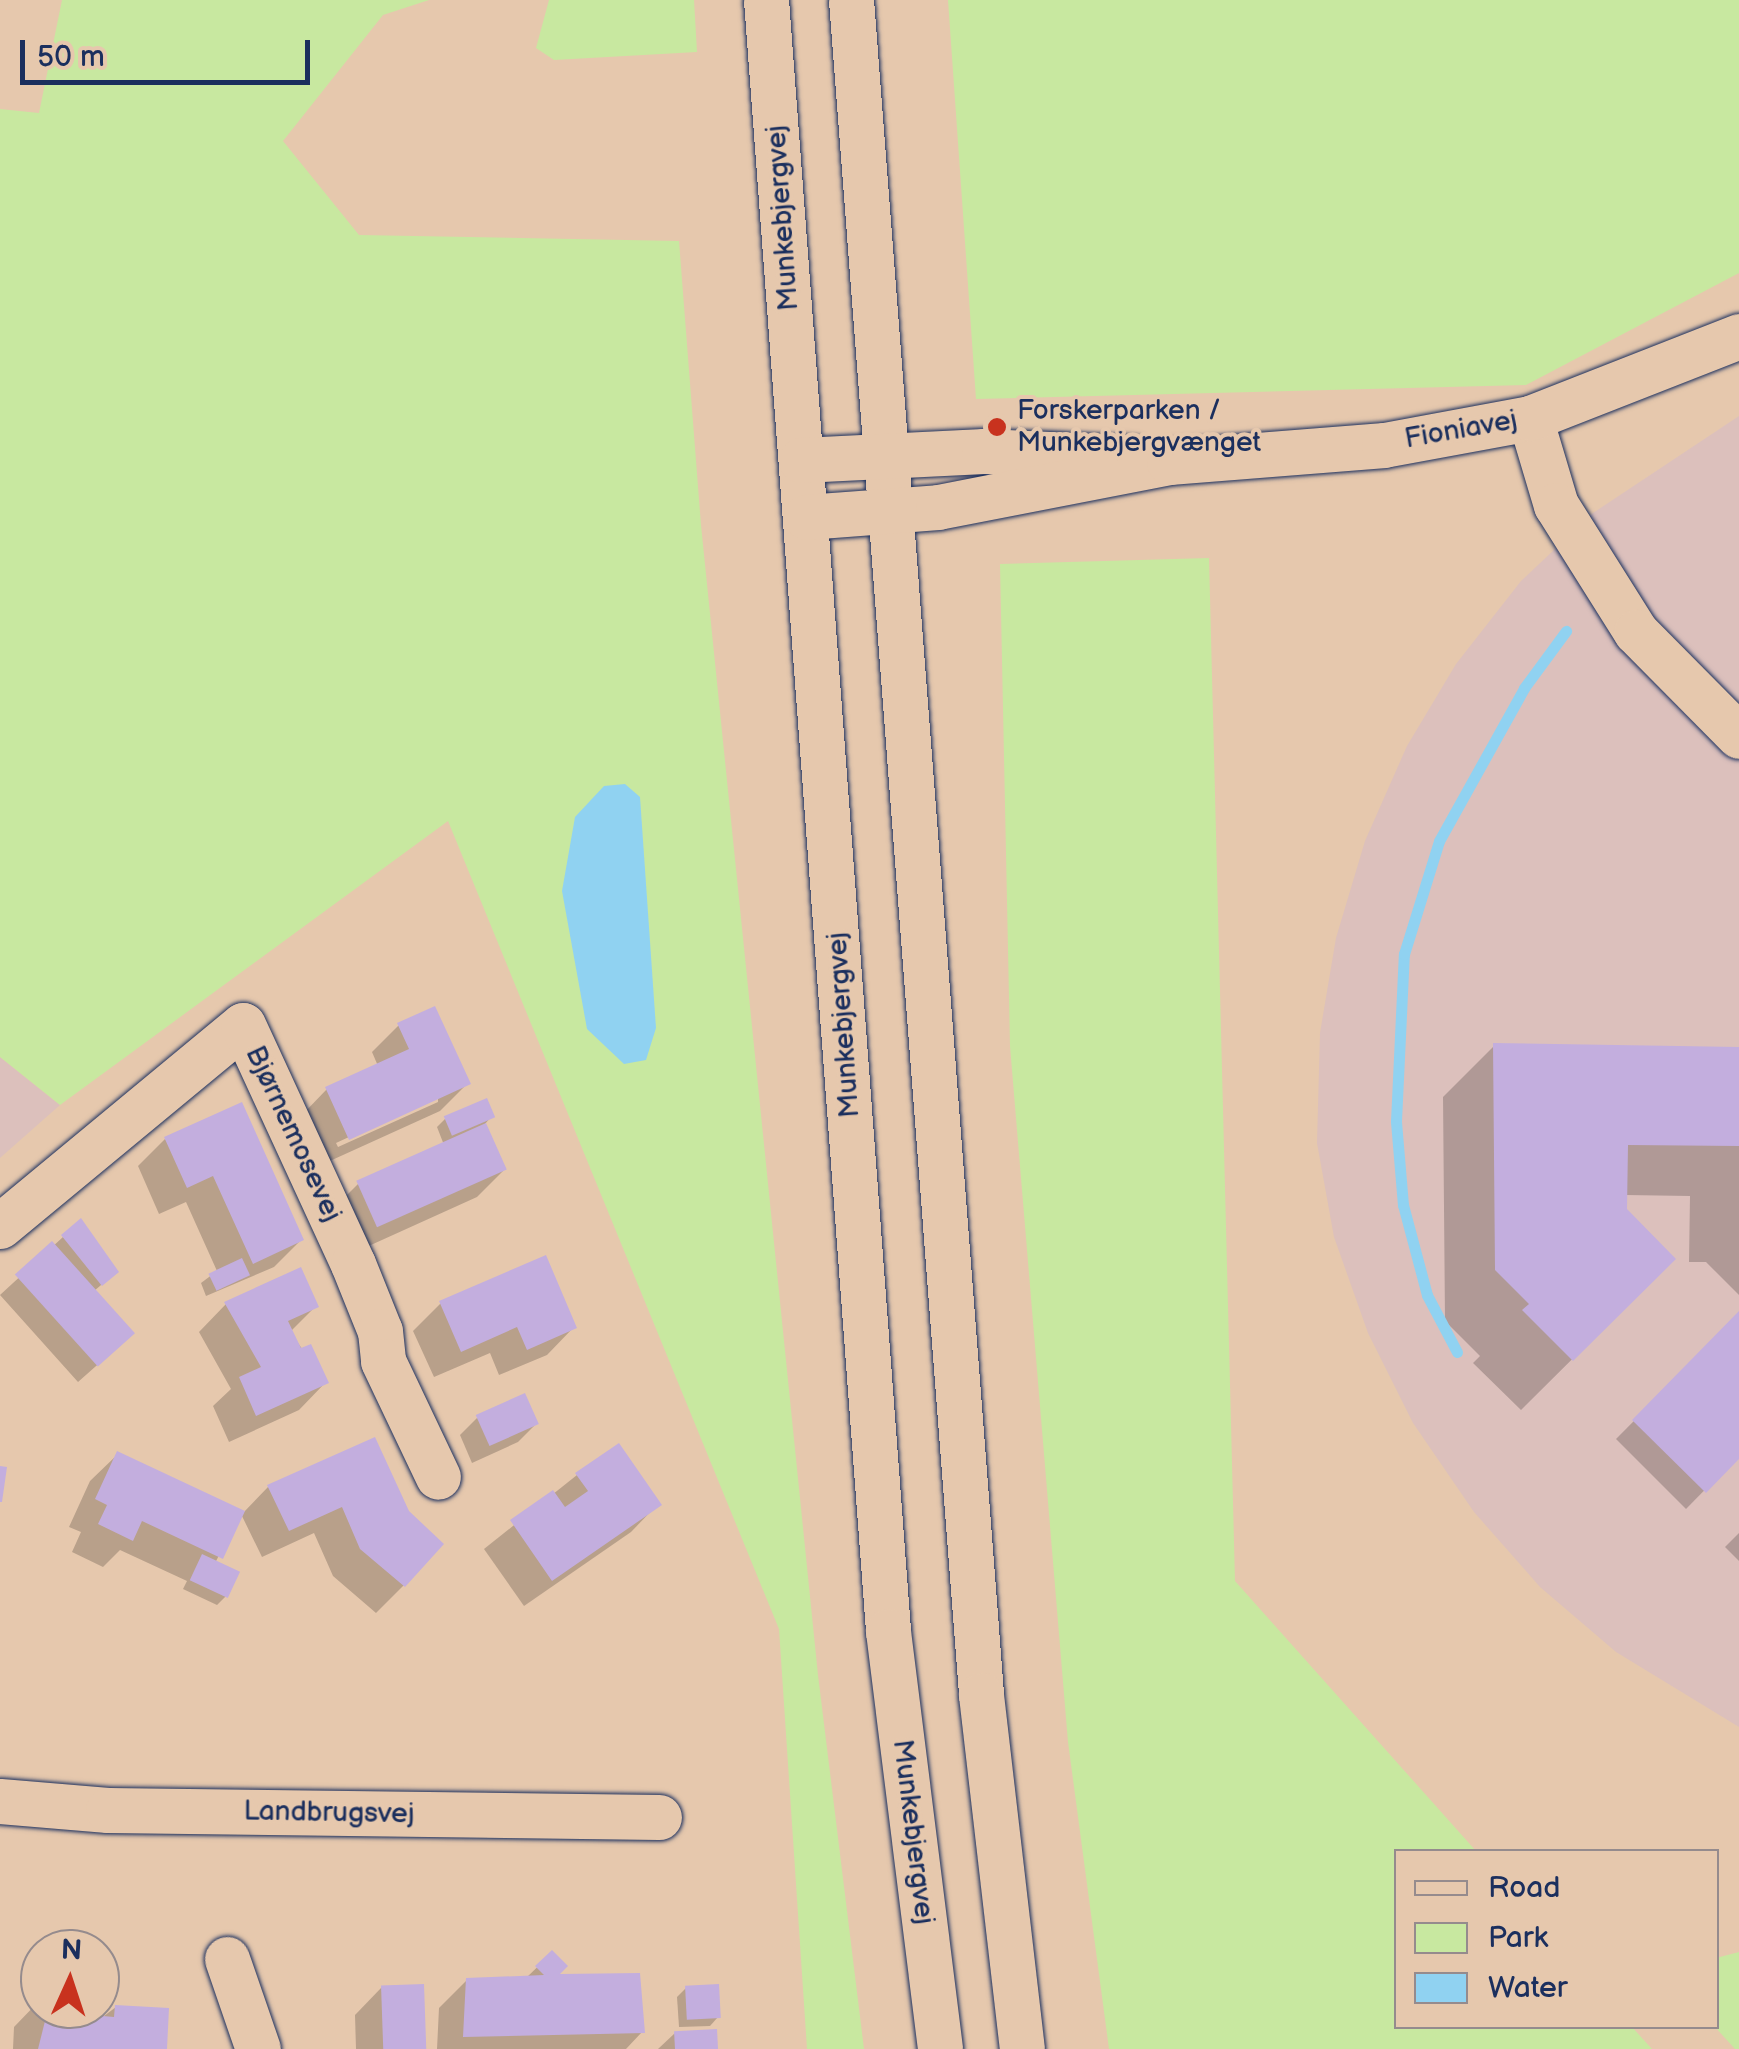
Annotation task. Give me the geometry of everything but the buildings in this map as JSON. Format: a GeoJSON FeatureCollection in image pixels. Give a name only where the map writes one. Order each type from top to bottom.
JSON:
{"type":"FeatureCollection","features":[{"type":"Feature","properties":{"kind":"street","name":"Munkebjergvej"},"geometry":{"type":"LineString","coordinates":[[766,0],[888,1631],[940,2049]]}},
{"type":"Feature","properties":{"kind":"street"},"geometry":{"type":"LineString","coordinates":[[851,0],[981,1695],[1022,2049]]}},
{"type":"Feature","properties":{"kind":"street","name":"Fioniavej"},"geometry":{"type":"LineString","coordinates":[[806,517],[890,511],[1069,485],[1169,462],[1384,444],[1530,418],[1739,336]]}},
{"type":"Feature","properties":{"kind":"street"},"geometry":{"type":"LineString","coordinates":[[1530,418],[1556,506],[1636,632],[1739,736]]}},
{"type":"Feature","properties":{"kind":"street","name":"Fioniavej"},"geometry":{"type":"LineString","coordinates":[[801,460],[1066,450],[1169,462]]}},
{"type":"Feature","properties":{"kind":"street","name":"Bjørnemosevej"},"geometry":{"type":"LineString","coordinates":[[0,1226],[243,1026],[353,1264],[380,1330],[383,1360],[438,1478]]}},
{"type":"Feature","properties":{"kind":"street","name":"Landbrugsvej"},"geometry":{"type":"LineString","coordinates":[[0,1801],[108,1810],[659,1817]]}},
{"type":"Feature","properties":{"kind":"street"},"geometry":{"type":"LineString","coordinates":[[227,1959],[258,2049]]}},
{"type":"Feature","properties":{"kind":"shaded area"},"geometry":{"type":"Polygon","coordinates":[[[1739,416],[1739,1727],[1616,1652],[1540,1587],[1474,1512],[1413,1423],[1368,1333],[1334,1237],[1317,1143],[1320,1033],[1336,938],[1365,841],[1407,746],[1456,664],[1521,581],[1593,513],[1739,416]]]}},
{"type":"Feature","properties":{"kind":"shaded area"},"geometry":{"type":"Polygon","coordinates":[[[0,1057],[60,1105],[0,1158],[0,1057]]]}},
{"type":"Feature","properties":{"kind":"green space"},"geometry":{"type":"Polygon","coordinates":[[[62,0],[429,0],[383,15],[283,141],[359,235],[679,241],[701,525],[818,1675],[864,2049],[807,2049],[779,1629],[448,821],[60,1105],[0,1057],[0,109],[39,113],[62,0]]]}},
{"type":"Feature","properties":{"kind":"green space"},"geometry":{"type":"Polygon","coordinates":[[[549,0],[694,0],[697,52],[554,60],[536,48],[549,0]]]}},
{"type":"Feature","properties":{"kind":"green space"},"geometry":{"type":"Polygon","coordinates":[[[948,0],[1739,0],[1739,273],[1526,385],[976,399],[948,0]]]}},
{"type":"Feature","properties":{"kind":"green space"},"geometry":{"type":"Polygon","coordinates":[[[1209,558],[1235,1581],[1474,1849],[1394,1849],[1394,2029],[1634,2029],[1652,2049],[1109,2049],[1068,1742],[1010,1046],[1000,564],[1209,558]]]}},
{"type":"Feature","properties":{"kind":"green space"},"geometry":{"type":"Polygon","coordinates":[[[1739,1952],[1739,2049],[1717,2029],[1719,1957],[1739,1952]]]}},
{"type":"Feature","properties":{"kind":"water"},"geometry":{"type":"Polygon","coordinates":[[[625,784],[640,797],[656,1028],[646,1060],[624,1064],[587,1029],[562,891],[575,817],[604,786],[625,784]]]}},
{"type":"Feature","properties":{"kind":"waterway"},"geometry":{"type":"LineString","coordinates":[[1457,1352],[1427,1295],[1403,1205],[1396,1121],[1404,954],[1439,841],[1524,688],[1566,631]]}},
{"type":"Feature","properties":{"kind":"place","name":"Forskerparken / Munkebjergvænget"},"geometry":{"type":"Point","coordinates":[997,427]}}]}
